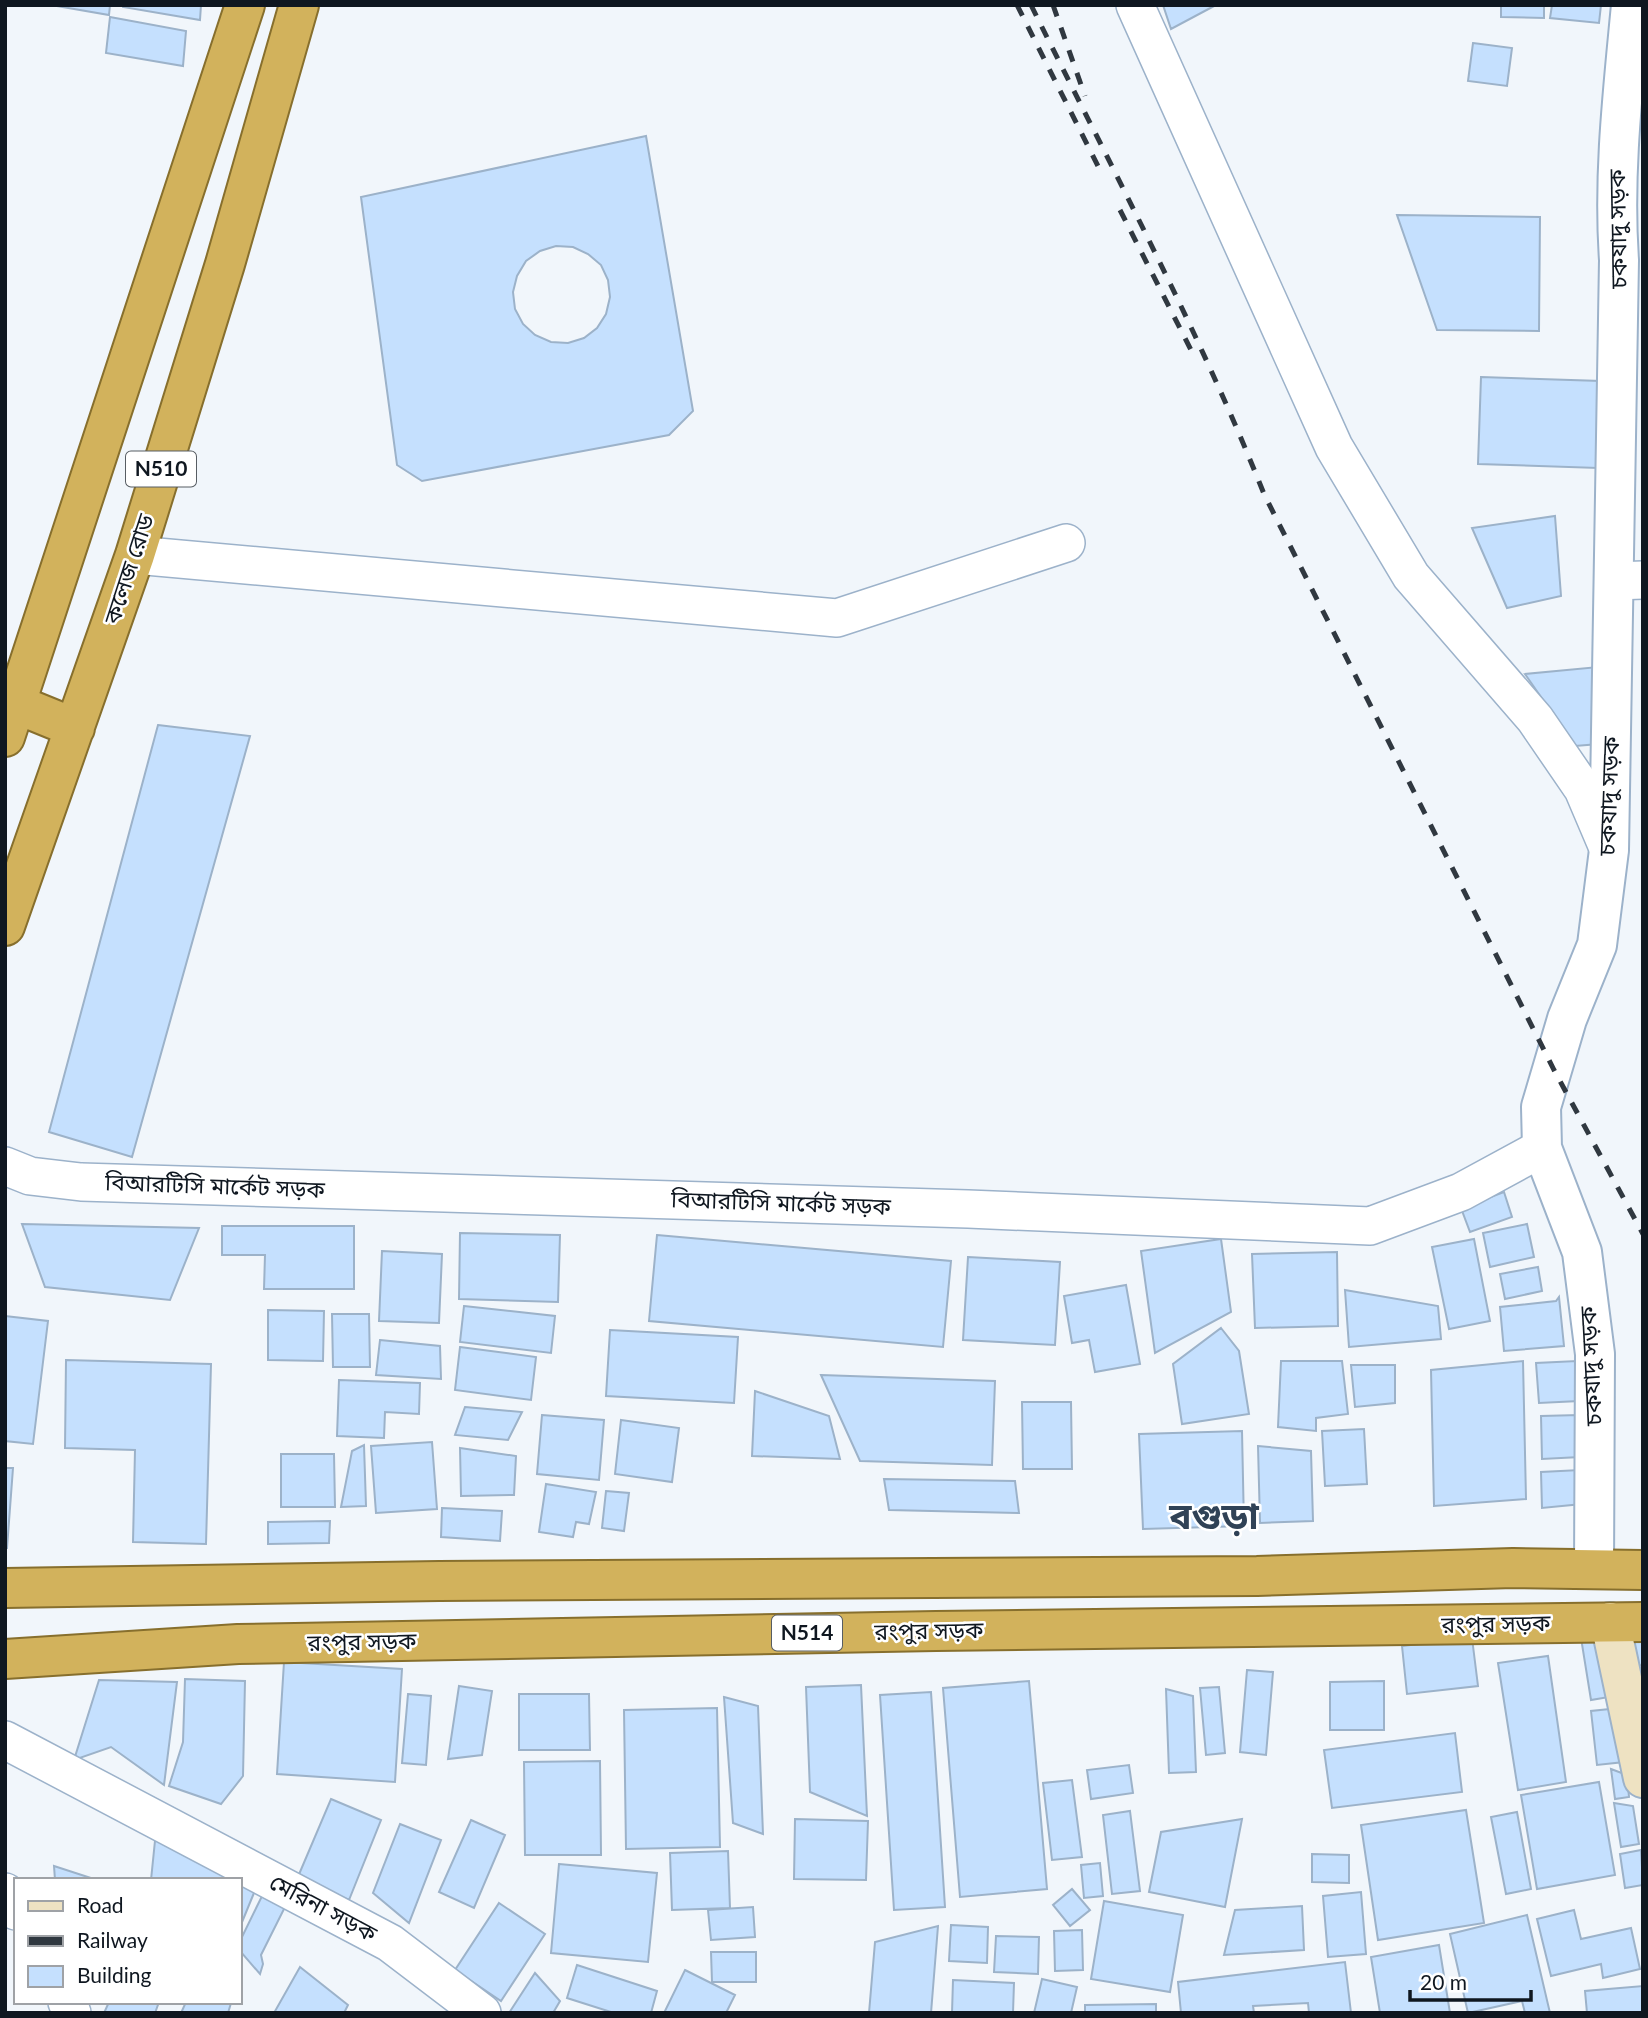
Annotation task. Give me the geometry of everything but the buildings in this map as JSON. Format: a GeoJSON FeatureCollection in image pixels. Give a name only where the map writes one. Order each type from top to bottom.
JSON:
{"type":"FeatureCollection","features":[{"type":"Feature","properties":{"kind":"highway","name":"N510"},"geometry":{"type":"LineString","coordinates":[[11,720],[246,5]]}},
{"type":"Feature","properties":{"kind":"highway","name":"কলেজ রোড"},"geometry":{"type":"LineString","coordinates":[[5,926],[135,555],[225,264],[299,5]]}},
{"type":"Feature","properties":{"kind":"highway"},"geometry":{"type":"LineString","coordinates":[[11,720],[75,727]]}},
{"type":"Feature","properties":{"kind":"highway"},"geometry":{"type":"LineString","coordinates":[[5,1588],[1643,1570]]}},
{"type":"Feature","properties":{"kind":"highway","name":"রংপুর সড়ক"},"geometry":{"type":"LineString","coordinates":[[5,1659],[252,1644],[1626,1622]]}},
{"type":"Feature","properties":{"kind":"main road"},"geometry":{"type":"LineString","coordinates":[[1626,1622],[1643,1778]]}},
{"type":"Feature","properties":{"kind":"street"},"geometry":{"type":"LineString","coordinates":[[1135,5],[1334,447],[1411,576],[1542,729],[1583,789],[1609,850]]}},
{"type":"Feature","properties":{"kind":"street","name":"চকযাদু সড়ক"},"geometry":{"type":"LineString","coordinates":[[1594,1569],[1595,1354],[1582,1252],[1542,1148],[1541,1107],[1567,1019],[1597,945],[1609,850],[1628,580],[1617,165],[1631,5]]}},
{"type":"Feature","properties":{"kind":"street"},"geometry":{"type":"LineString","coordinates":[[135,555],[838,618],[1066,543]]}},
{"type":"Feature","properties":{"kind":"street","name":"বিআরটিসি মার্কেট সড়ক"},"geometry":{"type":"LineString","coordinates":[[5,1166],[30,1175],[81,1182],[968,1209],[1370,1226],[1461,1192],[1542,1148]]}},
{"type":"Feature","properties":{"kind":"street","name":"মেরিনা সড়ক"},"geometry":{"type":"LineString","coordinates":[[5,1740],[390,1943],[482,2013]]}},
{"type":"Feature","properties":{"kind":"street"},"geometry":{"type":"LineString","coordinates":[[5,1892],[14,1908]]}},
{"type":"Feature","properties":{"kind":"railway"},"geometry":{"type":"LineString","coordinates":[[1017,5],[1101,172]]}},
{"type":"Feature","properties":{"kind":"railway"},"geometry":{"type":"LineString","coordinates":[[1031,5],[1182,308],[1264,494],[1554,1070],[1643,1234]]}},
{"type":"Feature","properties":{"kind":"railway"},"geometry":{"type":"LineString","coordinates":[[1053,5],[1085,96]]}},
{"type":"Feature","properties":{"kind":"railway"},"geometry":{"type":"LineString","coordinates":[[1120,210],[1191,350]]}},
{"type":"Feature","properties":{"kind":"district","name":"বগুড়া"},"geometry":{"type":"Point","coordinates":[1214,1516]}}]}
